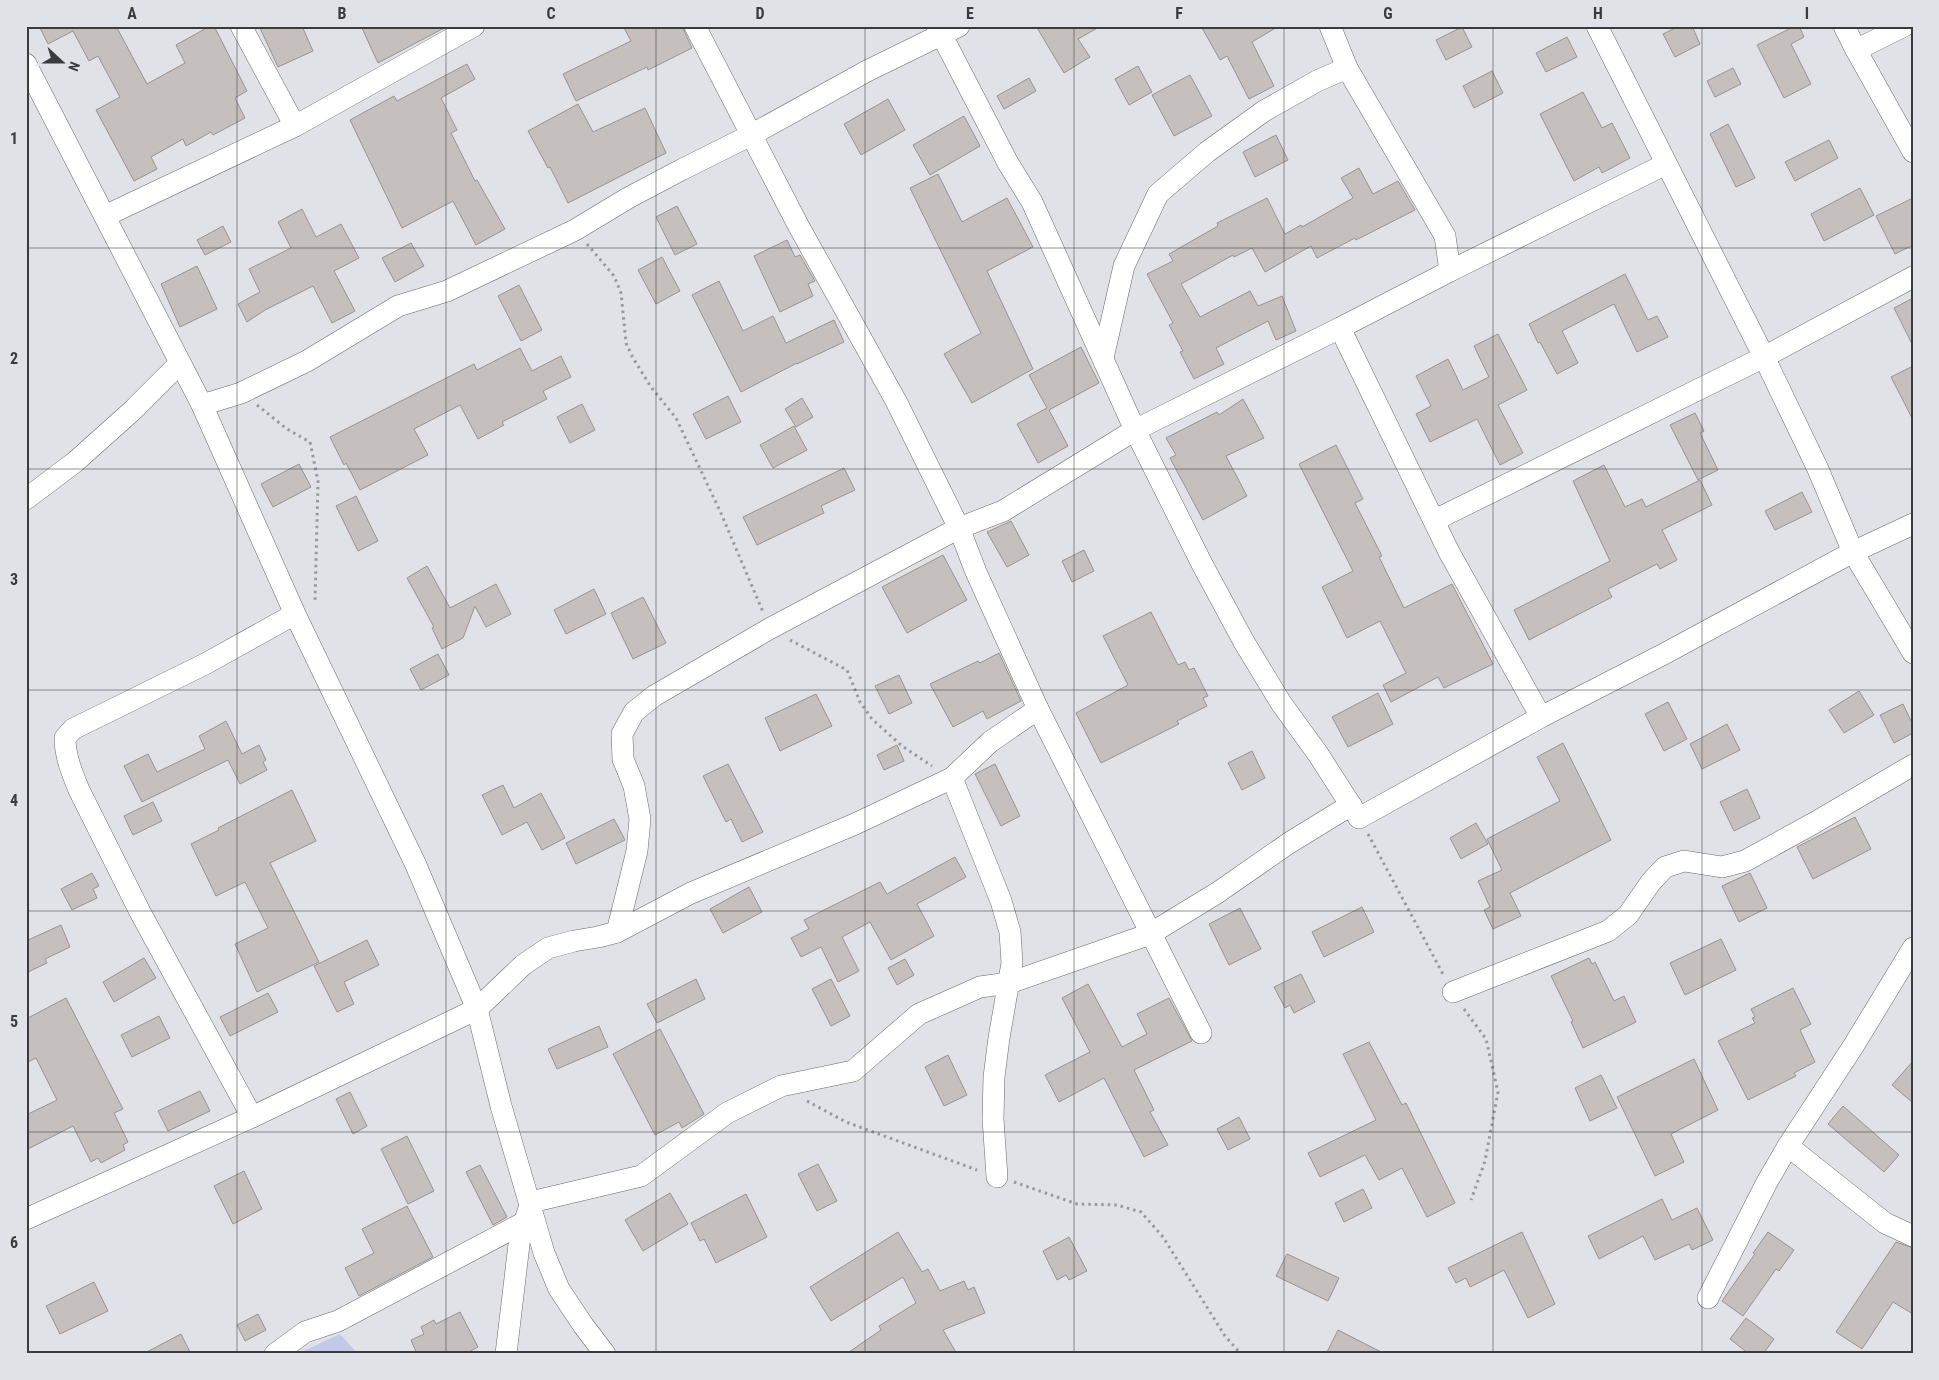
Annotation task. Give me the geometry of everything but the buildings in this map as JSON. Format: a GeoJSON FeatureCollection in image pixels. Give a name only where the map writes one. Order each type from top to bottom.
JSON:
{"type":"FeatureCollection","features":[{"type":"Feature","properties":{"kind":"street"},"geometry":{"type":"LineString","coordinates":[[241,26],[295,126]]}},
{"type":"Feature","properties":{"kind":"street"},"geometry":{"type":"LineString","coordinates":[[105,216],[295,126],[474,26]]}},
{"type":"Feature","properties":{"kind":"street"},"geometry":{"type":"LineString","coordinates":[[695,26],[798,225],[896,401],[959,528],[976,572],[1038,709],[1201,1033]]}},
{"type":"Feature","properties":{"kind":"street"},"geometry":{"type":"LineString","coordinates":[[1330,26],[1347,68],[1445,236],[1450,271]]}},
{"type":"Feature","properties":{"kind":"street"},"geometry":{"type":"LineString","coordinates":[[1597,26],[1764,357],[1817,467],[1853,552],[1913,653]]}},
{"type":"Feature","properties":{"kind":"street"},"geometry":{"type":"LineString","coordinates":[[1844,26],[1913,152]]}},
{"type":"Feature","properties":{"kind":"street"},"geometry":{"type":"LineString","coordinates":[[1856,50],[1904,26]]}},
{"type":"Feature","properties":{"kind":"street"},"geometry":{"type":"LineString","coordinates":[[202,405],[241,392],[307,361],[398,306],[447,292],[575,230],[650,186],[750,135],[946,29],[1008,163],[1032,202],[1135,430],[1202,564],[1244,642],[1282,703],[1318,754],[1359,818],[1541,717],[1662,655],[1853,552],[1913,524]]}},
{"type":"Feature","properties":{"kind":"street"},"geometry":{"type":"LineString","coordinates":[[26,64],[202,405],[295,614],[415,863],[477,1009],[501,1106],[531,1202],[544,1253],[560,1289],[583,1325],[605,1354]]}},
{"type":"Feature","properties":{"kind":"street"},"geometry":{"type":"LineString","coordinates":[[1102,358],[1124,266],[1158,194],[1206,152],[1264,111],[1317,81],[1347,68]]}},
{"type":"Feature","properties":{"kind":"street"},"geometry":{"type":"LineString","coordinates":[[617,932],[637,851],[640,819],[634,786],[623,759],[622,734],[634,712],[654,696],[769,628],[959,528],[1003,511],[1135,430],[1666,164]]}},
{"type":"Feature","properties":{"kind":"street"},"geometry":{"type":"LineString","coordinates":[[1435,520],[1764,357],[1913,277]]}},
{"type":"Feature","properties":{"kind":"street"},"geometry":{"type":"LineString","coordinates":[[1340,328],[1469,589],[1541,717]]}},
{"type":"Feature","properties":{"kind":"street"},"geometry":{"type":"LineString","coordinates":[[26,499],[75,462],[132,411],[180,363]]}},
{"type":"Feature","properties":{"kind":"street"},"geometry":{"type":"LineString","coordinates":[[252,1117],[140,912],[79,790],[65,748],[65,738],[73,729],[205,664],[295,614]]}},
{"type":"Feature","properties":{"kind":"street"},"geometry":{"type":"LineString","coordinates":[[26,1219],[252,1117],[477,1009],[523,965],[548,948],[574,940],[617,932],[691,893],[855,824],[952,778],[990,742],[1038,709]]}},
{"type":"Feature","properties":{"kind":"street"},"geometry":{"type":"LineString","coordinates":[[1452,992],[1608,931],[1628,915],[1651,882],[1665,867],[1684,862],[1722,867],[1745,861],[1814,824],[1913,765]]}},
{"type":"Feature","properties":{"kind":"street"},"geometry":{"type":"LineString","coordinates":[[952,778],[1001,901],[1010,932],[1012,963],[994,1077],[997,1176]]}},
{"type":"Feature","properties":{"kind":"street"},"geometry":{"type":"LineString","coordinates":[[531,1202],[641,1176],[727,1113],[781,1086],[853,1071],[919,1014],[980,987],[1009,983],[1150,934],[1217,892],[1289,843],[1351,805]]}},
{"type":"Feature","properties":{"kind":"street"},"geometry":{"type":"LineString","coordinates":[[1708,1298],[1767,1182],[1788,1146],[1854,1045],[1913,948]]}},
{"type":"Feature","properties":{"kind":"street"},"geometry":{"type":"LineString","coordinates":[[1788,1146],[1885,1223],[1913,1236]]}},
{"type":"Feature","properties":{"kind":"street"},"geometry":{"type":"LineString","coordinates":[[506,1354],[520,1236],[531,1202]]}},
{"type":"Feature","properties":{"kind":"street"},"geometry":{"type":"LineString","coordinates":[[275,1354],[306,1332],[338,1321],[525,1222]]}},
{"type":"Feature","properties":{"kind":"path"},"geometry":{"type":"LineString","coordinates":[[575,230],[614,276],[620,293],[626,343],[651,387],[676,418],[720,511],[769,628],[847,670],[860,702],[872,719],[902,746],[952,778]]}},
{"type":"Feature","properties":{"kind":"path"},"geometry":{"type":"LineString","coordinates":[[241,392],[287,430],[310,442],[318,481],[315,602]]}},
{"type":"Feature","properties":{"kind":"path"},"geometry":{"type":"LineString","coordinates":[[781,1086],[846,1122],[927,1153],[1077,1204],[1117,1205],[1141,1212],[1163,1237],[1225,1336],[1241,1354]]}},
{"type":"Feature","properties":{"kind":"shaded area"},"geometry":{"type":"Polygon","coordinates":[[[340,1334],[358,1354],[297,1354],[340,1334]]]}}]}
